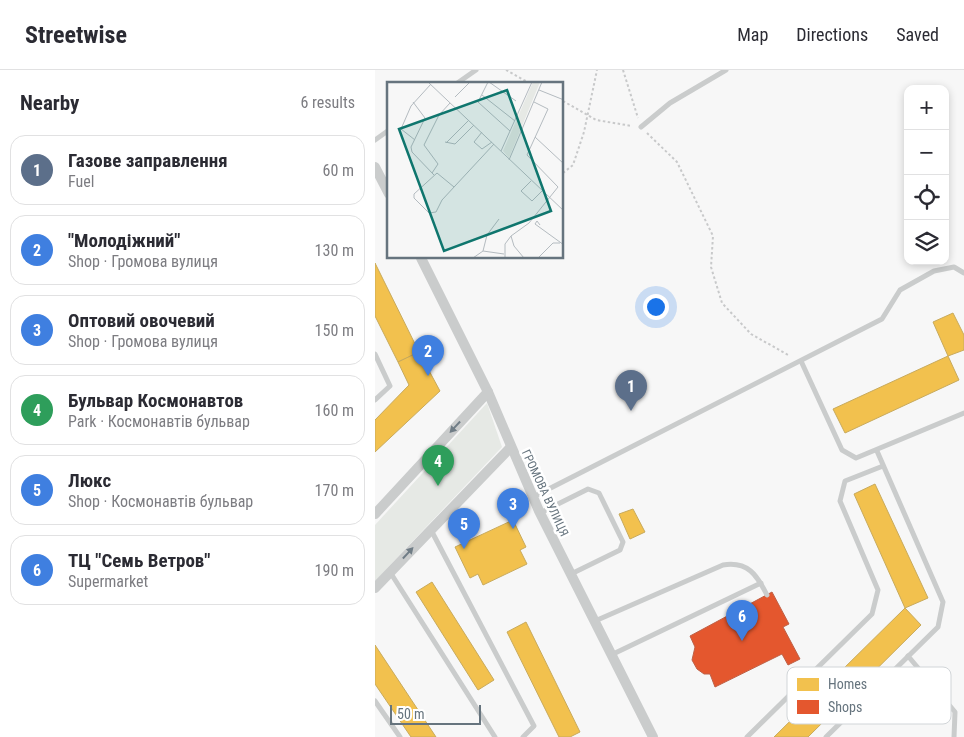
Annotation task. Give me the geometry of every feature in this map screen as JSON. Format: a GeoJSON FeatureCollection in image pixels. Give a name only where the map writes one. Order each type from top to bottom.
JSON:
{"type":"FeatureCollection","features":[{"type":"Feature","properties":{"kind":"street"},"geometry":{"type":"LineString","coordinates":[[375,167],[387,187]]}},
{"type":"Feature","properties":{"kind":"street","name":"ГРОМОВА ВУЛИЦЯ"},"geometry":{"type":"LineString","coordinates":[[422,259],[488,392],[539,513],[653,737]]}},
{"type":"Feature","properties":{"kind":"street"},"geometry":{"type":"LineString","coordinates":[[375,514],[488,392]]}},
{"type":"Feature","properties":{"kind":"street"},"geometry":{"type":"LineString","coordinates":[[375,588],[510,448]]}},
{"type":"Feature","properties":{"kind":"lane"},"geometry":{"type":"LineString","coordinates":[[459,82],[476,70]]}},
{"type":"Feature","properties":{"kind":"lane"},"geometry":{"type":"LineString","coordinates":[[641,127],[670,103],[727,70]]}},
{"type":"Feature","properties":{"kind":"lane"},"geometry":{"type":"LineString","coordinates":[[375,140],[387,131]]}},
{"type":"Feature","properties":{"kind":"lane"},"geometry":{"type":"LineString","coordinates":[[533,497],[882,319],[900,290],[934,272],[954,267],[964,273]]}},
{"type":"Feature","properties":{"kind":"lane"},"geometry":{"type":"LineString","coordinates":[[375,354],[390,386],[375,400]]}},
{"type":"Feature","properties":{"kind":"lane"},"geometry":{"type":"LineString","coordinates":[[801,361],[842,450],[856,458],[877,451],[964,413]]}},
{"type":"Feature","properties":{"kind":"lane"},"geometry":{"type":"LineString","coordinates":[[877,451],[943,602],[938,627],[897,667]]}},
{"type":"Feature","properties":{"kind":"lane"},"geometry":{"type":"LineString","coordinates":[[818,667],[872,614],[878,590],[840,502],[845,481],[883,466]]}},
{"type":"Feature","properties":{"kind":"lane"},"geometry":{"type":"LineString","coordinates":[[539,513],[588,489],[599,493],[623,542],[619,550],[570,574]]}},
{"type":"Feature","properties":{"kind":"lane"},"geometry":{"type":"LineString","coordinates":[[430,530],[534,726],[523,737]]}},
{"type":"Feature","properties":{"kind":"lane"},"geometry":{"type":"LineString","coordinates":[[594,622],[723,564],[744,565],[754,573],[767,595]]}},
{"type":"Feature","properties":{"kind":"lane"},"geometry":{"type":"LineString","coordinates":[[390,572],[495,737]]}},
{"type":"Feature","properties":{"kind":"lane"},"geometry":{"type":"LineString","coordinates":[[611,655],[761,584]]}},
{"type":"Feature","properties":{"kind":"lane"},"geometry":{"type":"LineString","coordinates":[[908,656],[917,667]]}},
{"type":"Feature","properties":{"kind":"lane"},"geometry":{"type":"LineString","coordinates":[[747,737],[787,698]]}},
{"type":"Feature","properties":{"kind":"lane"},"geometry":{"type":"LineString","coordinates":[[375,701],[400,737]]}},
{"type":"Feature","properties":{"kind":"lane"},"geometry":{"type":"LineString","coordinates":[[951,707],[955,712],[955,737]]}},
{"type":"Feature","properties":{"kind":"lane"},"geometry":{"type":"LineString","coordinates":[[826,737],[839,724]]}},
{"type":"Feature","properties":{"kind":"path"},"geometry":{"type":"LineString","coordinates":[[506,70],[527,82]]}},
{"type":"Feature","properties":{"kind":"path"},"geometry":{"type":"LineString","coordinates":[[564,172],[573,165],[597,70]]}},
{"type":"Feature","properties":{"kind":"path"},"geometry":{"type":"LineString","coordinates":[[623,70],[641,127],[677,162],[713,236],[711,267],[722,303],[751,334],[801,361]]}},
{"type":"Feature","properties":{"kind":"path"},"geometry":{"type":"LineString","coordinates":[[564,102],[597,120],[641,127]]}},
{"type":"Feature","properties":{"kind":"shaded area"},"geometry":{"type":"Polygon","coordinates":[[[487,403],[502,447],[375,581],[375,525],[487,403]]]}},
{"type":"Feature","properties":{"kind":"building: Homes"},"geometry":{"type":"Polygon","coordinates":[[[375,263],[419,352],[398,362],[375,316],[375,263]]]}},
{"type":"Feature","properties":{"kind":"building: Homes"},"geometry":{"type":"Polygon","coordinates":[[[953,313],[964,335],[964,350],[948,356],[933,322],[953,313]]]}},
{"type":"Feature","properties":{"kind":"building: Homes"},"geometry":{"type":"Polygon","coordinates":[[[419,352],[440,391],[375,452],[375,420],[409,385],[398,362],[419,352]]]}},
{"type":"Feature","properties":{"kind":"building: Homes"},"geometry":{"type":"Polygon","coordinates":[[[948,356],[959,380],[845,433],[833,409],[948,356]]]}},
{"type":"Feature","properties":{"kind":"building: Homes"},"geometry":{"type":"Polygon","coordinates":[[[875,484],[928,598],[905,608],[854,494],[875,484]]]}},
{"type":"Feature","properties":{"kind":"building: Homes"},"geometry":{"type":"Polygon","coordinates":[[[633,509],[645,532],[630,539],[619,514],[633,509]]]}},
{"type":"Feature","properties":{"kind":"building: Homes"},"geometry":{"type":"Polygon","coordinates":[[[513,520],[526,547],[520,550],[527,564],[483,585],[478,574],[470,578],[455,547],[513,520]]]}},
{"type":"Feature","properties":{"kind":"building: Homes"},"geometry":{"type":"Polygon","coordinates":[[[432,582],[494,680],[478,690],[416,592],[432,582]]]}},
{"type":"Feature","properties":{"kind":"building: Homes"},"geometry":{"type":"Polygon","coordinates":[[[905,608],[921,625],[879,667],[845,667],[905,608]]]}},
{"type":"Feature","properties":{"kind":"building: Homes"},"geometry":{"type":"Polygon","coordinates":[[[526,622],[580,732],[570,737],[559,737],[507,632],[526,622]]]}},
{"type":"Feature","properties":{"kind":"building: Homes"},"geometry":{"type":"Polygon","coordinates":[[[375,645],[436,737],[411,737],[375,684],[375,645]]]}},
{"type":"Feature","properties":{"kind":"building: Homes"},"geometry":{"type":"Polygon","coordinates":[[[787,724],[821,724],[808,737],[774,737],[787,724]]]}},
{"type":"Feature","properties":{"kind":"building: Shops"},"geometry":{"type":"Polygon","coordinates":[[[772,592],[789,624],[783,627],[800,659],[788,665],[782,654],[715,687],[710,674],[704,674],[697,669],[692,660],[695,647],[690,636],[772,592]]]}},
{"type":"Feature","properties":{"kind":"place","name":"\"Молодіжний\""},"geometry":{"type":"Point","coordinates":[428,376]}},
{"type":"Feature","properties":{"kind":"place","name":"Газове заправлення"},"geometry":{"type":"Point","coordinates":[631,411]}},
{"type":"Feature","properties":{"kind":"place","name":"Бульвар Космонавтов"},"geometry":{"type":"Point","coordinates":[438,486]}},
{"type":"Feature","properties":{"kind":"place","name":"Оптовий овочевий"},"geometry":{"type":"Point","coordinates":[513,529]}},
{"type":"Feature","properties":{"kind":"place","name":"Люкс"},"geometry":{"type":"Point","coordinates":[464,549]}},
{"type":"Feature","properties":{"kind":"place","name":"ТЦ \"Семь Ветров\""},"geometry":{"type":"Point","coordinates":[742,641]}}]}
